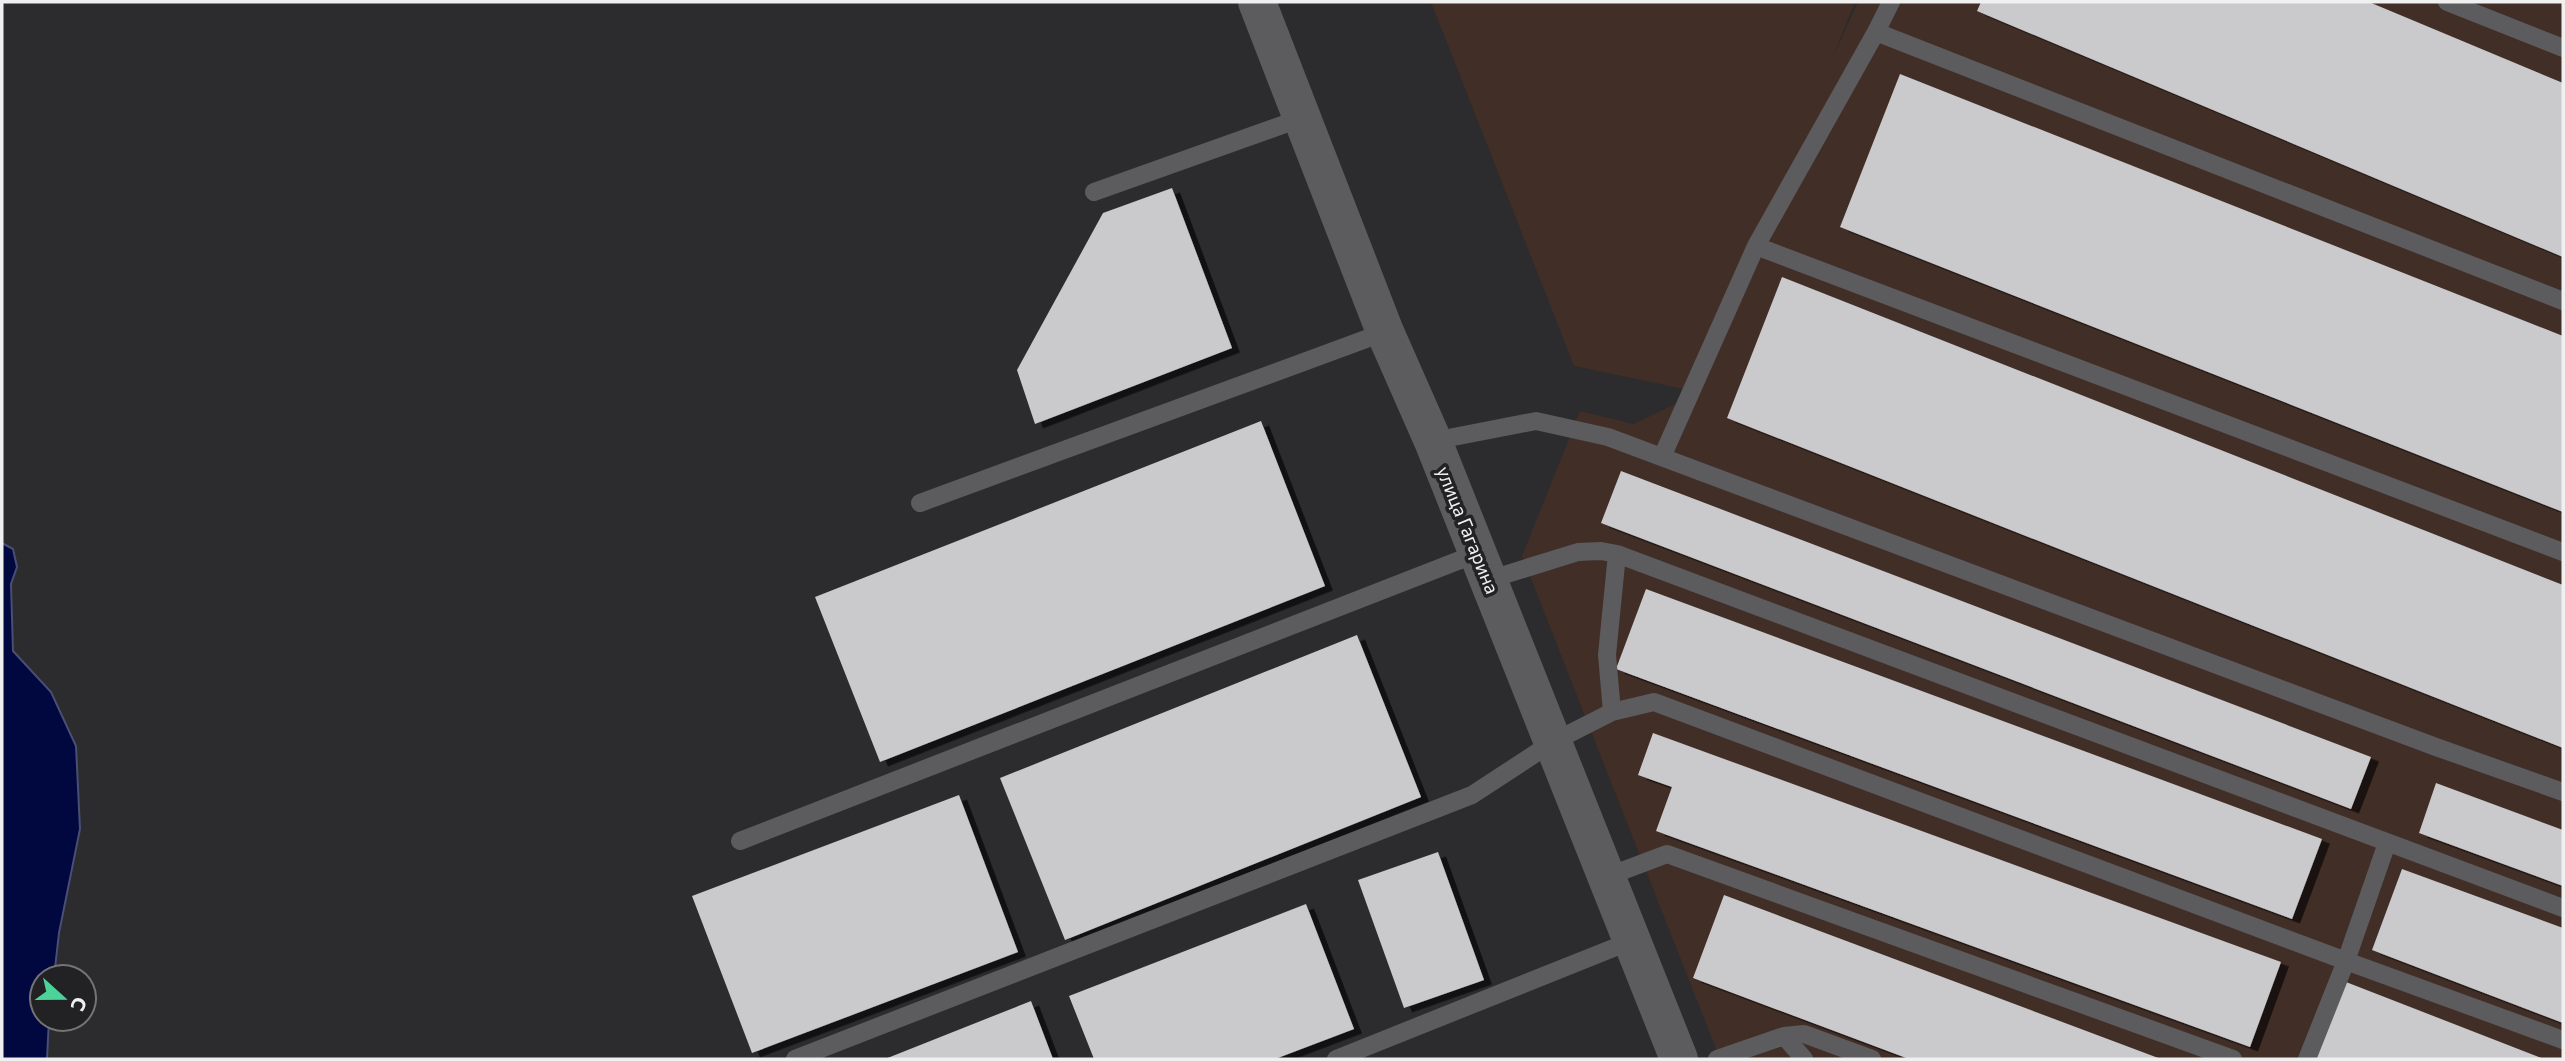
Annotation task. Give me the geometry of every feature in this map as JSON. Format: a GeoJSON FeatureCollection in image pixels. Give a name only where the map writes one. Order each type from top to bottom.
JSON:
{"type":"FeatureCollection","features":[{"type":"Feature","properties":{"kind":"street","name":"улица Гагарина"},"geometry":{"type":"LineString","coordinates":[[1257,2],[1385,332],[1433,441],[1679,1059]]}},
{"type":"Feature","properties":{"kind":"lane"},"geometry":{"type":"LineString","coordinates":[[1662,457],[1756,246],[1891,2]]}},
{"type":"Feature","properties":{"kind":"lane"},"geometry":{"type":"LineString","coordinates":[[2447,2],[2563,48]]}},
{"type":"Feature","properties":{"kind":"lane"},"geometry":{"type":"LineString","coordinates":[[1876,32],[2563,301]]}},
{"type":"Feature","properties":{"kind":"lane"},"geometry":{"type":"LineString","coordinates":[[1094,192],[1302,118]]}},
{"type":"Feature","properties":{"kind":"lane"},"geometry":{"type":"LineString","coordinates":[[1756,246],[2563,552]]}},
{"type":"Feature","properties":{"kind":"lane"},"geometry":{"type":"LineString","coordinates":[[920,503],[1385,332]]}},
{"type":"Feature","properties":{"kind":"lane"},"geometry":{"type":"LineString","coordinates":[[1433,441],[1536,421],[1608,436],[2410,738],[2563,792]]}},
{"type":"Feature","properties":{"kind":"lane"},"geometry":{"type":"LineString","coordinates":[[740,841],[1483,567],[1601,551],[1617,554],[2563,908]]}},
{"type":"Feature","properties":{"kind":"lane"},"geometry":{"type":"LineString","coordinates":[[1612,712],[1607,655],[1617,554]]}},
{"type":"Feature","properties":{"kind":"lane"},"geometry":{"type":"LineString","coordinates":[[795,1059],[1472,795],[1553,742],[1612,712],[1654,702],[2563,1040]]}},
{"type":"Feature","properties":{"kind":"lane"},"geometry":{"type":"LineString","coordinates":[[2307,1059],[2346,961],[2387,843]]}},
{"type":"Feature","properties":{"kind":"lane"},"geometry":{"type":"LineString","coordinates":[[1606,877],[1667,854],[2233,1059]]}},
{"type":"Feature","properties":{"kind":"lane"},"geometry":{"type":"LineString","coordinates":[[1336,1059],[1631,941]]}},
{"type":"Feature","properties":{"kind":"lane"},"geometry":{"type":"LineString","coordinates":[[1717,1059],[1784,1036],[1804,1034],[1872,1059]]}},
{"type":"Feature","properties":{"kind":"lane"},"geometry":{"type":"LineString","coordinates":[[1784,1036],[1804,1059]]}},
{"type":"Feature","properties":{"kind":"shaded area"},"geometry":{"type":"Polygon","coordinates":[[[1431,2],[1855,2],[1831,61],[1858,2],[2563,4],[2563,1059],[1720,1059],[1522,556],[1580,411],[1634,424],[1677,403],[1684,389],[1574,366],[1431,2]]]}},
{"type":"Feature","properties":{"kind":"shaded area"},"geometry":{"type":"Polygon","coordinates":[[[2,543],[13,549],[17,567],[11,584],[13,651],[51,692],[76,746],[80,829],[56,963],[28,963],[28,1033],[48,1033],[47,1059],[2,1059],[2,543]]]}},
{"type":"Feature","properties":{"kind":"building"},"geometry":{"type":"Polygon","coordinates":[[[1981,2],[2369,2],[2563,83],[2563,257],[1977,11],[1981,2]]]}},
{"type":"Feature","properties":{"kind":"building"},"geometry":{"type":"Polygon","coordinates":[[[1900,74],[2563,336],[2563,512],[1840,227],[1900,74]]]}},
{"type":"Feature","properties":{"kind":"building"},"geometry":{"type":"Polygon","coordinates":[[[1172,188],[1232,348],[1035,424],[1017,370],[1103,213],[1172,188]]]}},
{"type":"Feature","properties":{"kind":"building"},"geometry":{"type":"Polygon","coordinates":[[[1782,277],[2563,585],[2563,748],[1727,418],[1782,277]]]}},
{"type":"Feature","properties":{"kind":"building"},"geometry":{"type":"Polygon","coordinates":[[[1261,421],[1325,586],[880,762],[815,597],[1261,421]]]}},
{"type":"Feature","properties":{"kind":"building"},"geometry":{"type":"Polygon","coordinates":[[[1621,471],[2371,757],[2351,809],[1601,523],[1621,471]]]}},
{"type":"Feature","properties":{"kind":"building"},"geometry":{"type":"Polygon","coordinates":[[[1646,589],[2322,839],[2292,919],[1616,669],[1646,589]]]}},
{"type":"Feature","properties":{"kind":"building"},"geometry":{"type":"Polygon","coordinates":[[[1357,635],[1421,797],[1065,940],[1000,778],[1357,635]]]}},
{"type":"Feature","properties":{"kind":"building"},"geometry":{"type":"Polygon","coordinates":[[[1653,733],[2281,962],[2250,1047],[1656,831],[1672,787],[1638,775],[1653,733]]]}},
{"type":"Feature","properties":{"kind":"building"},"geometry":{"type":"Polygon","coordinates":[[[2436,783],[2563,830],[2563,886],[2419,833],[2436,783]]]}},
{"type":"Feature","properties":{"kind":"building"},"geometry":{"type":"Polygon","coordinates":[[[959,795],[1018,952],[752,1053],[692,896],[959,795]]]}},
{"type":"Feature","properties":{"kind":"building"},"geometry":{"type":"Polygon","coordinates":[[[1438,852],[1484,980],[1404,1008],[1358,880],[1438,852]]]}},
{"type":"Feature","properties":{"kind":"building"},"geometry":{"type":"Polygon","coordinates":[[[2402,869],[2563,928],[2563,1023],[2372,950],[2402,869]]]}},
{"type":"Feature","properties":{"kind":"building"},"geometry":{"type":"Polygon","coordinates":[[[1724,895],[2161,1059],[1909,1059],[1693,978],[1724,895]]]}},
{"type":"Feature","properties":{"kind":"building"},"geometry":{"type":"Polygon","coordinates":[[[1306,904],[1354,1029],[1275,1059],[1094,1059],[1069,996],[1306,904]]]}},
{"type":"Feature","properties":{"kind":"building"},"geometry":{"type":"Polygon","coordinates":[[[2346,982],[2544,1059],[2316,1059],[2346,982]]]}},
{"type":"Feature","properties":{"kind":"building"},"geometry":{"type":"Polygon","coordinates":[[[1031,1001],[1053,1059],[885,1059],[1031,1001]]]}}]}
